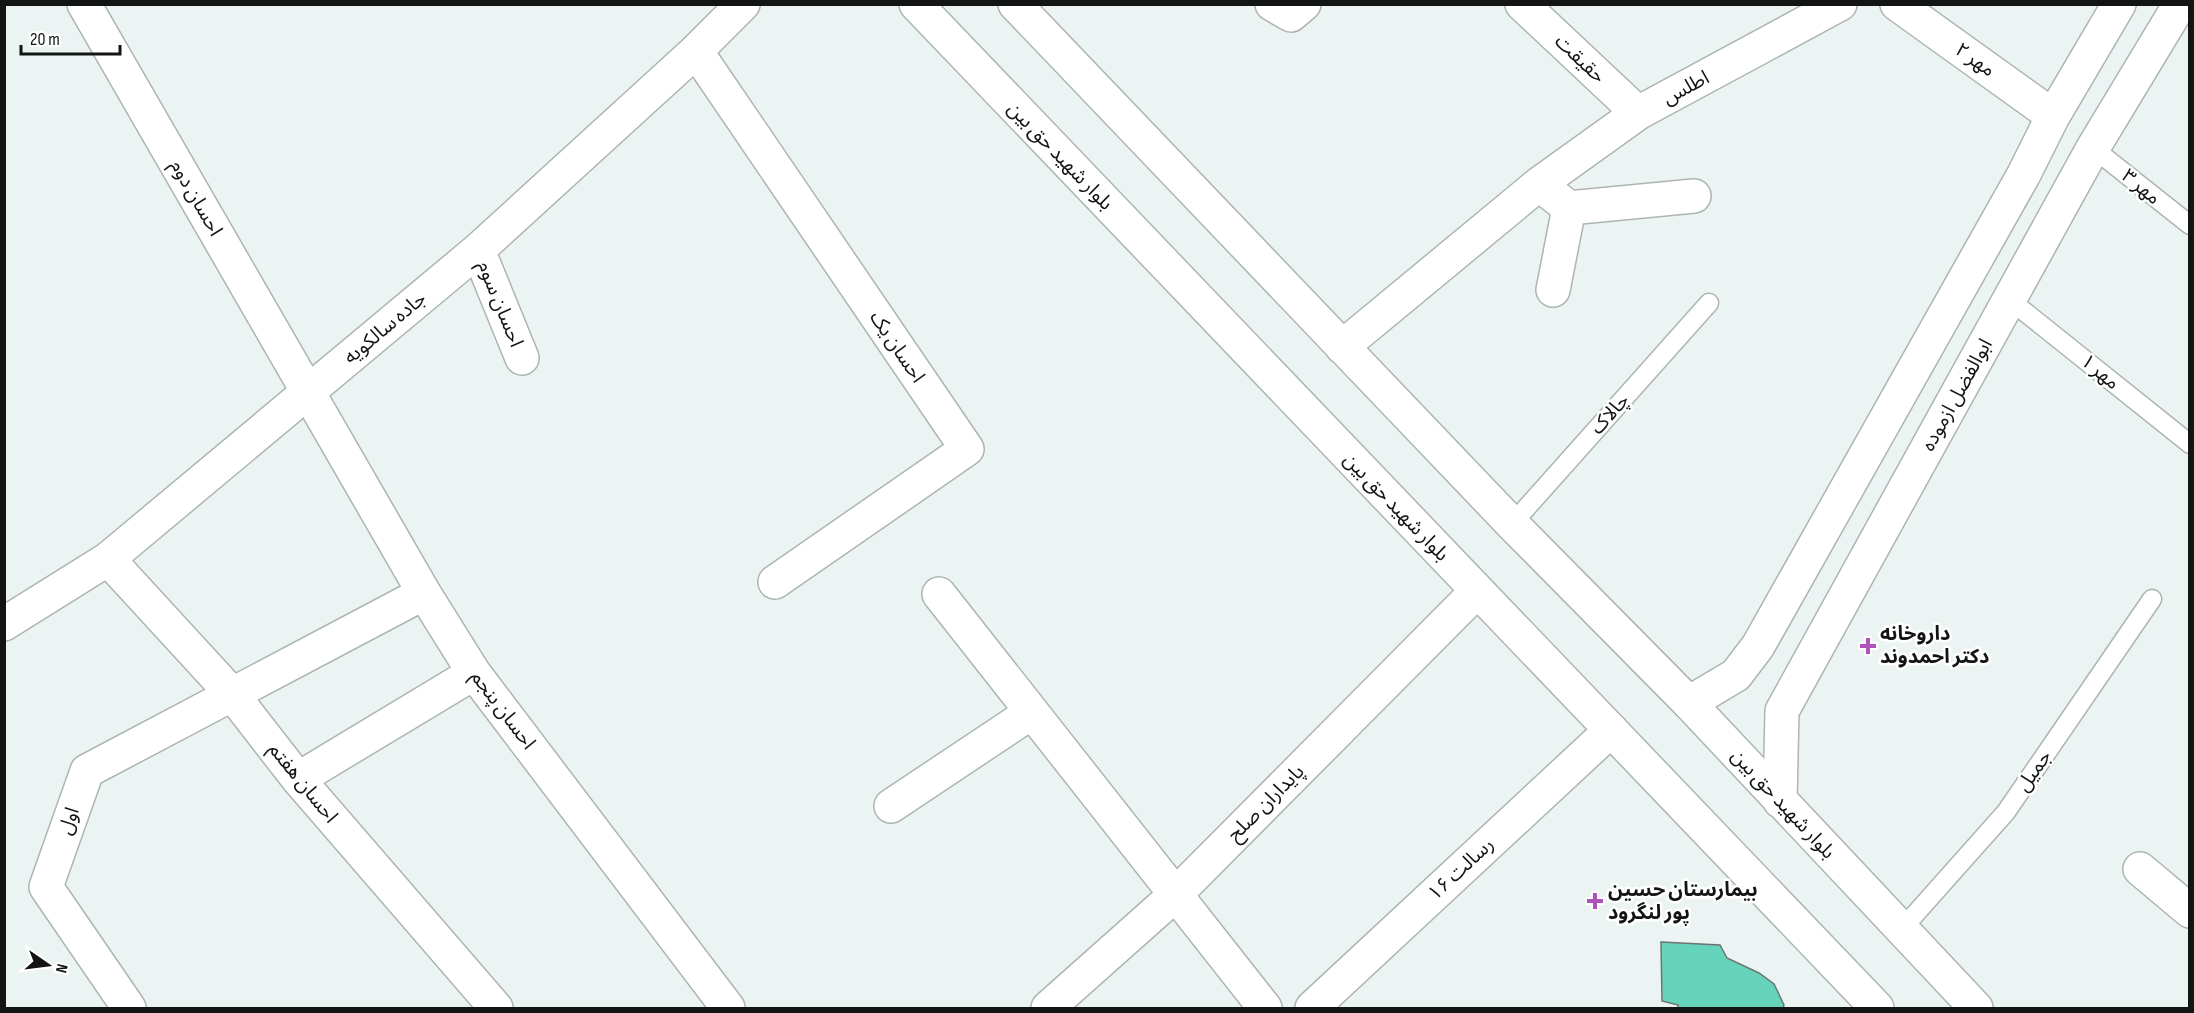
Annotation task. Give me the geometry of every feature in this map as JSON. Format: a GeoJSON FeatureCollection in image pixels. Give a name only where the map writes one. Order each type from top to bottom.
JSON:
{"type":"FeatureCollection","features":[{"type":"Feature","properties":{"kind":"street","name":"احسان دوم"},"geometry":{"type":"LineString","coordinates":[[84,4],[308,392]]}},
{"type":"Feature","properties":{"kind":"street","name":"جاده سالکویه"},"geometry":{"type":"LineString","coordinates":[[4,624],[108,559],[478,250],[696,51],[743,4]]}},
{"type":"Feature","properties":{"kind":"street","name":"بلوار شهید حق بین"},"geometry":{"type":"LineString","coordinates":[[916,4],[1877,1008]]}},
{"type":"Feature","properties":{"kind":"street","name":"بلوار شهید حق بین"},"geometry":{"type":"LineString","coordinates":[[1015,4],[1512,524],[1689,703],[1976,1008]]}},
{"type":"Feature","properties":{"kind":"street"},"geometry":{"type":"LineString","coordinates":[[1272,4],[1291,15],[1304,4]]}},
{"type":"Feature","properties":{"kind":"street","name":"حقیقت"},"geometry":{"type":"LineString","coordinates":[[1522,4],[1638,113]]}},
{"type":"Feature","properties":{"kind":"street","name":"اطلس"},"geometry":{"type":"LineString","coordinates":[[1342,347],[1539,184],[1638,113],[1840,4]]}},
{"type":"Feature","properties":{"kind":"street","name":"مهر ۲"},"geometry":{"type":"LineString","coordinates":[[1897,4],[2053,116]]}},
{"type":"Feature","properties":{"kind":"street"},"geometry":{"type":"LineString","coordinates":[[1689,703],[1736,675],[1758,646],[2024,174],[2053,116],[2119,4]]}},
{"type":"Feature","properties":{"kind":"street","name":"ابوالفضل ازموده"},"geometry":{"type":"LineString","coordinates":[[1780,801],[1782,711],[2093,148],[2180,4]]}},
{"type":"Feature","properties":{"kind":"street","name":"احسان یک"},"geometry":{"type":"LineString","coordinates":[[696,51],[967,449],[775,582]]}},
{"type":"Feature","properties":{"kind":"street"},"geometry":{"type":"LineString","coordinates":[[1539,184],[1569,208],[1694,196]]}},
{"type":"Feature","properties":{"kind":"street"},"geometry":{"type":"LineString","coordinates":[[1553,290],[1569,208]]}},
{"type":"Feature","properties":{"kind":"street","name":"احسان سوم"},"geometry":{"type":"LineString","coordinates":[[478,250],[522,358]]}},
{"type":"Feature","properties":{"kind":"street","name":"احسان پنجم"},"geometry":{"type":"LineString","coordinates":[[308,392],[424,593],[474,673],[728,1008]]}},
{"type":"Feature","properties":{"kind":"street","name":"احسان هفتم"},"geometry":{"type":"LineString","coordinates":[[108,559],[232,694],[298,779],[496,1008]]}},
{"type":"Feature","properties":{"kind":"street","name":"پایداران صلح"},"geometry":{"type":"LineString","coordinates":[[1048,1008],[1175,895],[1477,591]]}},
{"type":"Feature","properties":{"kind":"street"},"geometry":{"type":"LineString","coordinates":[[232,694],[424,593]]}},
{"type":"Feature","properties":{"kind":"street"},"geometry":{"type":"LineString","coordinates":[[939,594],[1265,1008]]}},
{"type":"Feature","properties":{"kind":"street"},"geometry":{"type":"LineString","coordinates":[[298,779],[474,673]]}},
{"type":"Feature","properties":{"kind":"street","name":"اول"},"geometry":{"type":"LineString","coordinates":[[129,1008],[46,887],[87,771],[232,694]]}},
{"type":"Feature","properties":{"kind":"street"},"geometry":{"type":"LineString","coordinates":[[891,806],[1032,712]]}},
{"type":"Feature","properties":{"kind":"street","name":"رسالت ۱۶"},"geometry":{"type":"LineString","coordinates":[[1312,1008],[1611,730]]}},
{"type":"Feature","properties":{"kind":"street"},"geometry":{"type":"LineString","coordinates":[[2140,869],[2190,911]]}},
{"type":"Feature","properties":{"kind":"lane","name":"مهر ۳"},"geometry":{"type":"LineString","coordinates":[[2093,148],[2190,225]]}},
{"type":"Feature","properties":{"kind":"lane","name":"مهر ۱"},"geometry":{"type":"LineString","coordinates":[[2010,300],[2190,444]]}},
{"type":"Feature","properties":{"kind":"lane","name":"چالاک"},"geometry":{"type":"LineString","coordinates":[[1512,524],[1709,303]]}},
{"type":"Feature","properties":{"kind":"lane","name":"جمیل"},"geometry":{"type":"LineString","coordinates":[[1901,930],[2006,812],[2152,599]]}},
{"type":"Feature","properties":{"kind":"building"},"geometry":{"type":"Polygon","coordinates":[[[1661,942],[1720,945],[1727,958],[1759,973],[1774,984],[1784,1005],[1783,1008],[1678,1008],[1678,1005],[1662,1001],[1661,942]]]}},
{"type":"Feature","properties":{"kind":"place","name":"داروخانه دکتر احمدوند"},"geometry":{"type":"Point","coordinates":[1868,646]}},
{"type":"Feature","properties":{"kind":"place","name":"بیمارستان حسین پور لنگرود"},"geometry":{"type":"Point","coordinates":[1595,901]}}]}
